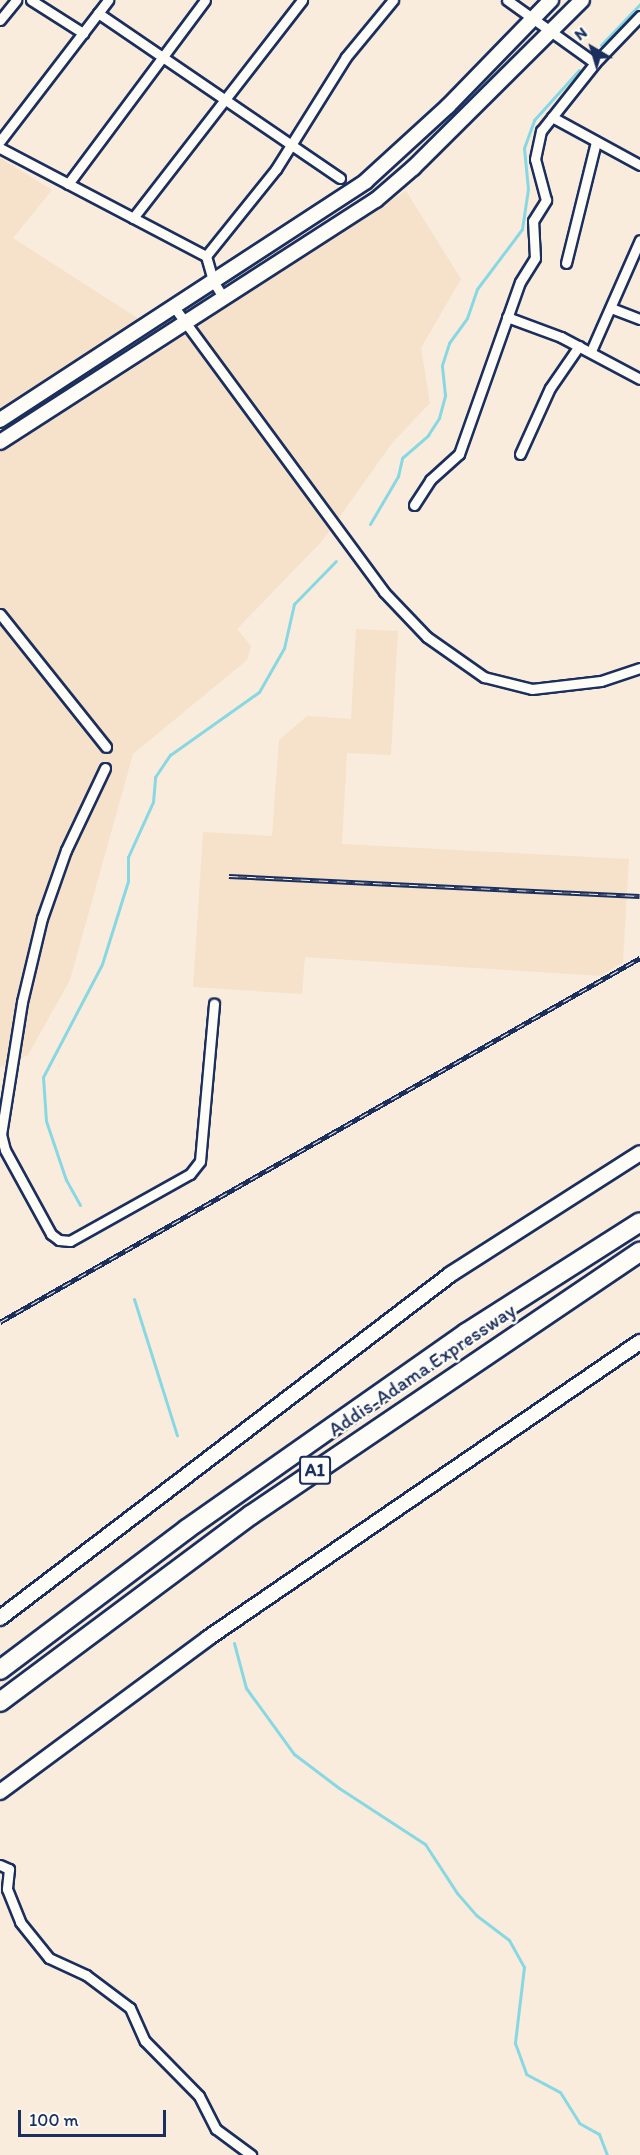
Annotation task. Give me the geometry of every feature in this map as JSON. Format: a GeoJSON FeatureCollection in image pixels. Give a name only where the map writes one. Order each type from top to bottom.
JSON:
{"type":"FeatureCollection","features":[{"type":"Feature","properties":{"kind":"highway","name":"Addis-Adama Expressway"},"geometry":{"type":"LineString","coordinates":[[0,1670],[187,1529],[466,1333],[640,1222]]}},
{"type":"Feature","properties":{"kind":"highway","name":"Addis-Adama Expressway"},"geometry":{"type":"LineString","coordinates":[[0,1702],[251,1515],[640,1252]]}},
{"type":"Feature","properties":{"kind":"street"},"geometry":{"type":"LineString","coordinates":[[0,20],[16,0]]}},
{"type":"Feature","properties":{"kind":"street"},"geometry":{"type":"LineString","coordinates":[[31,0],[83,33]]}},
{"type":"Feature","properties":{"kind":"street"},"geometry":{"type":"LineString","coordinates":[[0,141],[108,0]]}},
{"type":"Feature","properties":{"kind":"street"},"geometry":{"type":"LineString","coordinates":[[68,184],[205,0]]}},
{"type":"Feature","properties":{"kind":"street"},"geometry":{"type":"LineString","coordinates":[[133,218],[302,0]]}},
{"type":"Feature","properties":{"kind":"street"},"geometry":{"type":"LineString","coordinates":[[206,256],[292,143],[346,57],[393,0]]}},
{"type":"Feature","properties":{"kind":"street"},"geometry":{"type":"LineString","coordinates":[[507,0],[595,63]]}},
{"type":"Feature","properties":{"kind":"street"},"geometry":{"type":"LineString","coordinates":[[0,420],[366,181],[448,106],[551,0]]}},
{"type":"Feature","properties":{"kind":"street"},"geometry":{"type":"LineString","coordinates":[[0,442],[376,200],[421,161],[582,0]]}},
{"type":"Feature","properties":{"kind":"street"},"geometry":{"type":"LineString","coordinates":[[98,13],[292,143],[340,178]]}},
{"type":"Feature","properties":{"kind":"street"},"geometry":{"type":"LineString","coordinates":[[414,506],[430,480],[459,454],[520,282],[535,258],[533,221],[546,200],[535,159],[536,143],[552,117],[595,63],[640,16]]}},
{"type":"Feature","properties":{"kind":"street"},"geometry":{"type":"LineString","coordinates":[[552,117],[640,165]]}},
{"type":"Feature","properties":{"kind":"street"},"geometry":{"type":"LineString","coordinates":[[566,262],[596,142]]}},
{"type":"Feature","properties":{"kind":"street"},"geometry":{"type":"LineString","coordinates":[[0,148],[206,256],[213,281],[223,297]]}},
{"type":"Feature","properties":{"kind":"street"},"geometry":{"type":"LineString","coordinates":[[591,351],[640,240]]}},
{"type":"Feature","properties":{"kind":"street"},"geometry":{"type":"LineString","coordinates":[[174,308],[374,579],[427,637],[484,677],[532,689],[601,681],[640,668]]}},
{"type":"Feature","properties":{"kind":"street"},"geometry":{"type":"LineString","coordinates":[[610,308],[640,319]]}},
{"type":"Feature","properties":{"kind":"street"},"geometry":{"type":"LineString","coordinates":[[507,317],[591,351],[640,379]]}},
{"type":"Feature","properties":{"kind":"street"},"geometry":{"type":"LineString","coordinates":[[520,454],[550,388],[579,346]]}},
{"type":"Feature","properties":{"kind":"street"},"geometry":{"type":"LineString","coordinates":[[0,614],[106,747]]}},
{"type":"Feature","properties":{"kind":"street"},"geometry":{"type":"LineString","coordinates":[[105,768],[66,850],[42,918],[22,1002],[1,1134],[5,1149],[51,1234],[59,1240],[70,1241],[190,1174],[200,1161],[214,1004]]}},
{"type":"Feature","properties":{"kind":"street"},"geometry":{"type":"LineString","coordinates":[[0,1618],[452,1274],[640,1153]]}},
{"type":"Feature","properties":{"kind":"street"},"geometry":{"type":"LineString","coordinates":[[0,1792],[208,1638],[640,1342]]}},
{"type":"Feature","properties":{"kind":"street"},"geometry":{"type":"LineString","coordinates":[[0,1865],[9,1869],[7,1889],[20,1922],[49,1958],[86,1975],[130,2008],[145,2041],[199,2096],[216,2129],[251,2155]]}},
{"type":"Feature","properties":{"kind":"shaded area"},"geometry":{"type":"Polygon","coordinates":[[[0,158],[52,190],[13,238],[173,341],[406,191],[461,279],[421,348],[430,403],[393,442],[323,540],[237,629],[251,646],[247,660],[133,754],[70,980],[28,1055],[0,1067],[0,158]]]}},
{"type":"Feature","properties":{"kind":"shaded area"},"geometry":{"type":"Polygon","coordinates":[[[356,629],[398,631],[391,755],[347,753],[342,844],[629,859],[623,962],[601,976],[305,957],[302,994],[193,987],[203,832],[272,836],[279,740],[307,716],[351,719],[356,629]]]}},
{"type":"Feature","properties":{"kind":"waterway"},"geometry":{"type":"LineString","coordinates":[[601,45],[640,4]]}},
{"type":"Feature","properties":{"kind":"waterway"},"geometry":{"type":"LineString","coordinates":[[370,524],[398,476],[402,458],[428,435],[439,418],[445,395],[442,365],[449,343],[467,318],[477,289],[522,229],[528,189],[524,148],[534,120],[579,70]]}},
{"type":"Feature","properties":{"kind":"waterway"},"geometry":{"type":"LineString","coordinates":[[80,1205],[66,1180],[46,1121],[43,1077],[102,964],[128,881],[128,857],[153,802],[155,777],[170,755],[259,692],[284,648],[294,604],[336,561]]}},
{"type":"Feature","properties":{"kind":"waterway"},"geometry":{"type":"LineString","coordinates":[[134,1299],[177,1435]]}},
{"type":"Feature","properties":{"kind":"waterway"},"geometry":{"type":"LineString","coordinates":[[234,1643],[246,1688],[294,1754],[339,1788],[425,1844],[457,1893],[476,1915],[509,1940],[524,1967],[515,2043],[526,2074],[560,2092],[579,2123],[599,2134],[607,2155]]}},
{"type":"Feature","properties":{"kind":"railway"},"geometry":{"type":"LineString","coordinates":[[229,876],[640,896]]}},
{"type":"Feature","properties":{"kind":"railway"},"geometry":{"type":"LineString","coordinates":[[0,1322],[640,958]]}}]}
